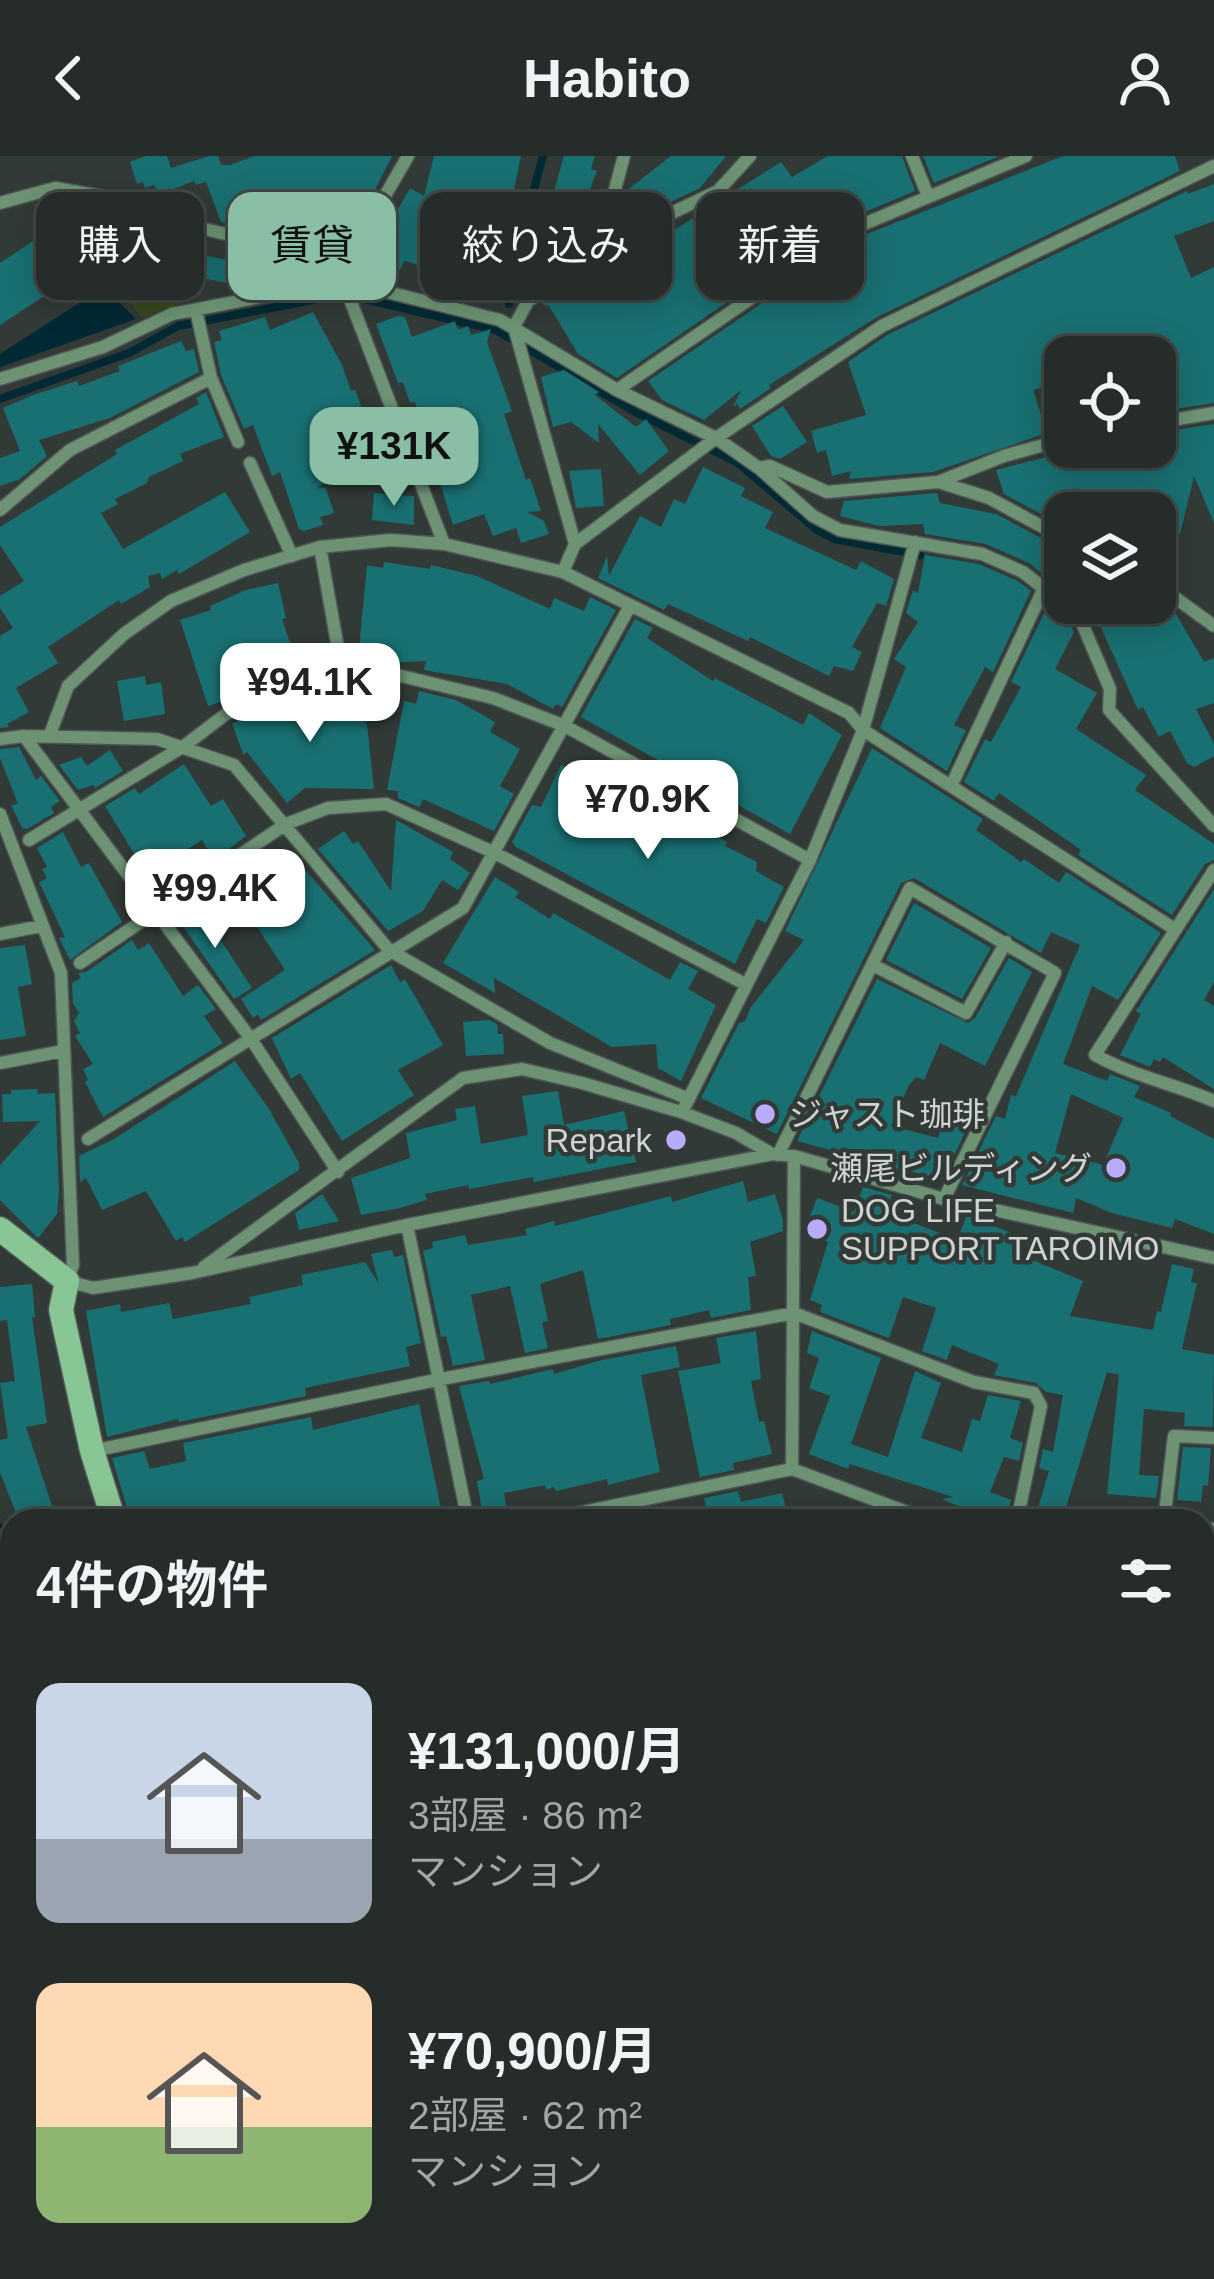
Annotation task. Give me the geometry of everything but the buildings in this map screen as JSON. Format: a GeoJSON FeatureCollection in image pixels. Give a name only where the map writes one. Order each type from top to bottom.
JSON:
{"type":"FeatureCollection","features":[{"type":"Feature","properties":{"kind":"street"},"geometry":{"type":"LineString","coordinates":[[387,192],[408,156]]}},
{"type":"Feature","properties":{"kind":"street"},"geometry":{"type":"LineString","coordinates":[[615,192],[624,156]]}},
{"type":"Feature","properties":{"kind":"street"},"geometry":{"type":"LineString","coordinates":[[672,213],[718,191],[750,156]]}},
{"type":"Feature","properties":{"kind":"street"},"geometry":{"type":"LineString","coordinates":[[912,156],[928,196]]}},
{"type":"Feature","properties":{"kind":"street"},"geometry":{"type":"LineString","coordinates":[[617,390],[852,229],[1026,156]]}},
{"type":"Feature","properties":{"kind":"street"},"geometry":{"type":"LineString","coordinates":[[563,572],[575,544],[716,438],[882,326],[1214,166]]}},
{"type":"Feature","properties":{"kind":"street"},"geometry":{"type":"LineString","coordinates":[[0,203],[55,188],[140,203],[228,235]]}},
{"type":"Feature","properties":{"kind":"street"},"geometry":{"type":"LineString","coordinates":[[396,294],[500,320],[617,390],[716,438],[813,516],[840,530],[982,554],[1023,572],[1044,588],[952,784]]}},
{"type":"Feature","properties":{"kind":"street"},"geometry":{"type":"LineString","coordinates":[[0,379],[103,347],[172,314],[247,300]]}},
{"type":"Feature","properties":{"kind":"street"},"geometry":{"type":"LineString","coordinates":[[351,300],[444,544]]}},
{"type":"Feature","properties":{"kind":"street"},"geometry":{"type":"LineString","coordinates":[[530,300],[514,328],[575,544]]}},
{"type":"Feature","properties":{"kind":"street"},"geometry":{"type":"LineString","coordinates":[[196,310],[211,378],[238,442]]}},
{"type":"Feature","properties":{"kind":"street"},"geometry":{"type":"LineString","coordinates":[[0,510],[70,450],[211,378]]}},
{"type":"Feature","properties":{"kind":"street"},"geometry":{"type":"LineString","coordinates":[[1176,419],[1214,413]]}},
{"type":"Feature","properties":{"kind":"street"},"geometry":{"type":"LineString","coordinates":[[759,468],[770,466],[827,492],[938,482],[1044,445]]}},
{"type":"Feature","properties":{"kind":"street"},"geometry":{"type":"LineString","coordinates":[[250,463],[292,556]]}},
{"type":"Feature","properties":{"kind":"street"},"geometry":{"type":"LineString","coordinates":[[938,482],[989,498],[1044,528]]}},
{"type":"Feature","properties":{"kind":"street"},"geometry":{"type":"LineString","coordinates":[[49,737],[68,686],[124,634],[172,601],[244,570],[320,548],[391,540],[444,544],[563,572],[850,712],[863,730],[1173,928]]}},
{"type":"Feature","properties":{"kind":"street"},"geometry":{"type":"LineString","coordinates":[[685,1106],[810,860],[863,730],[915,542]]}},
{"type":"Feature","properties":{"kind":"street"},"geometry":{"type":"LineString","coordinates":[[320,548],[343,677]]}},
{"type":"Feature","properties":{"kind":"street"},"geometry":{"type":"LineString","coordinates":[[1176,598],[1214,626]]}},
{"type":"Feature","properties":{"kind":"street"},"geometry":{"type":"LineString","coordinates":[[88,1138],[463,908],[630,606]]}},
{"type":"Feature","properties":{"kind":"street"},"geometry":{"type":"LineString","coordinates":[[1082,624],[1111,689],[1108,710],[1214,826]]}},
{"type":"Feature","properties":{"kind":"street"},"geometry":{"type":"LineString","coordinates":[[29,840],[184,746],[226,714],[326,677],[401,676],[494,698],[565,726],[810,860]]}},
{"type":"Feature","properties":{"kind":"street"},"geometry":{"type":"LineString","coordinates":[[24,736],[251,1039],[338,1172]]}},
{"type":"Feature","properties":{"kind":"street"},"geometry":{"type":"LineString","coordinates":[[0,739],[157,739],[234,765],[389,950],[550,1043],[776,1155]]}},
{"type":"Feature","properties":{"kind":"street"},"geometry":{"type":"LineString","coordinates":[[80,963],[286,824],[328,808],[386,804],[493,852],[745,984]]}},
{"type":"Feature","properties":{"kind":"street"},"geometry":{"type":"LineString","coordinates":[[0,814],[61,973],[73,1265],[61,1310],[92,1451],[110,1509]]}},
{"type":"Feature","properties":{"kind":"street"},"geometry":{"type":"LineString","coordinates":[[1214,870],[1095,1055],[1129,1073],[1165,1080],[1214,1101]]}},
{"type":"Feature","properties":{"kind":"street"},"geometry":{"type":"LineString","coordinates":[[776,1155],[910,887],[1055,973],[944,1199]]}},
{"type":"Feature","properties":{"kind":"street"},"geometry":{"type":"LineString","coordinates":[[0,934],[41,926]]}},
{"type":"Feature","properties":{"kind":"street"},"geometry":{"type":"LineString","coordinates":[[873,965],[966,1013],[1006,941]]}},
{"type":"Feature","properties":{"kind":"street"},"geometry":{"type":"LineString","coordinates":[[0,1063],[63,1051]]}},
{"type":"Feature","properties":{"kind":"street"},"geometry":{"type":"LineString","coordinates":[[198,1271],[464,1078],[522,1069],[685,1106]]}},
{"type":"Feature","properties":{"kind":"street"},"geometry":{"type":"LineString","coordinates":[[0,1229],[67,1281],[93,1288],[776,1155],[944,1199],[1214,1258]]}},
{"type":"Feature","properties":{"kind":"street"},"geometry":{"type":"LineString","coordinates":[[792,1469],[794,1156]]}},
{"type":"Feature","properties":{"kind":"street"},"geometry":{"type":"LineString","coordinates":[[406,1225],[466,1509]]}},
{"type":"Feature","properties":{"kind":"street"},"geometry":{"type":"LineString","coordinates":[[92,1451],[441,1378],[794,1313],[974,1382],[1034,1394],[1041,1406],[1020,1509]]}},
{"type":"Feature","properties":{"kind":"street"},"geometry":{"type":"LineString","coordinates":[[1165,1509],[1174,1436],[1214,1438]]}},
{"type":"Feature","properties":{"kind":"street"},"geometry":{"type":"LineString","coordinates":[[601,1509],[792,1469],[899,1509]]}},
{"type":"Feature","properties":{"kind":"green space"},"geometry":{"type":"Polygon","coordinates":[[[129,300],[183,300],[183,303],[142,318],[129,300]]]}},
{"type":"Feature","properties":{"kind":"water"},"geometry":{"type":"Polygon","coordinates":[[[84,300],[117,300],[136,319],[0,367],[0,354],[84,300]]]}},
{"type":"Feature","properties":{"kind":"waterway"},"geometry":{"type":"LineString","coordinates":[[509,304],[518,248],[543,156]]}},
{"type":"Feature","properties":{"kind":"waterway"},"geometry":{"type":"LineString","coordinates":[[0,399],[129,353],[178,326],[324,298],[360,298],[496,330],[637,413],[738,463],[817,530],[834,539],[920,555]]}},
{"type":"Feature","properties":{"kind":"place","name":"ジャスト珈琲"},"geometry":{"type":"Point","coordinates":[765,1114]}},
{"type":"Feature","properties":{"kind":"place","name":"Repark"},"geometry":{"type":"Point","coordinates":[676,1140]}},
{"type":"Feature","properties":{"kind":"place","name":"瀬尾ビルディング"},"geometry":{"type":"Point","coordinates":[1116,1168]}},
{"type":"Feature","properties":{"kind":"place","name":"DOG LIFE SUPPORT TAROIMO"},"geometry":{"type":"Point","coordinates":[817,1229]}}]}
